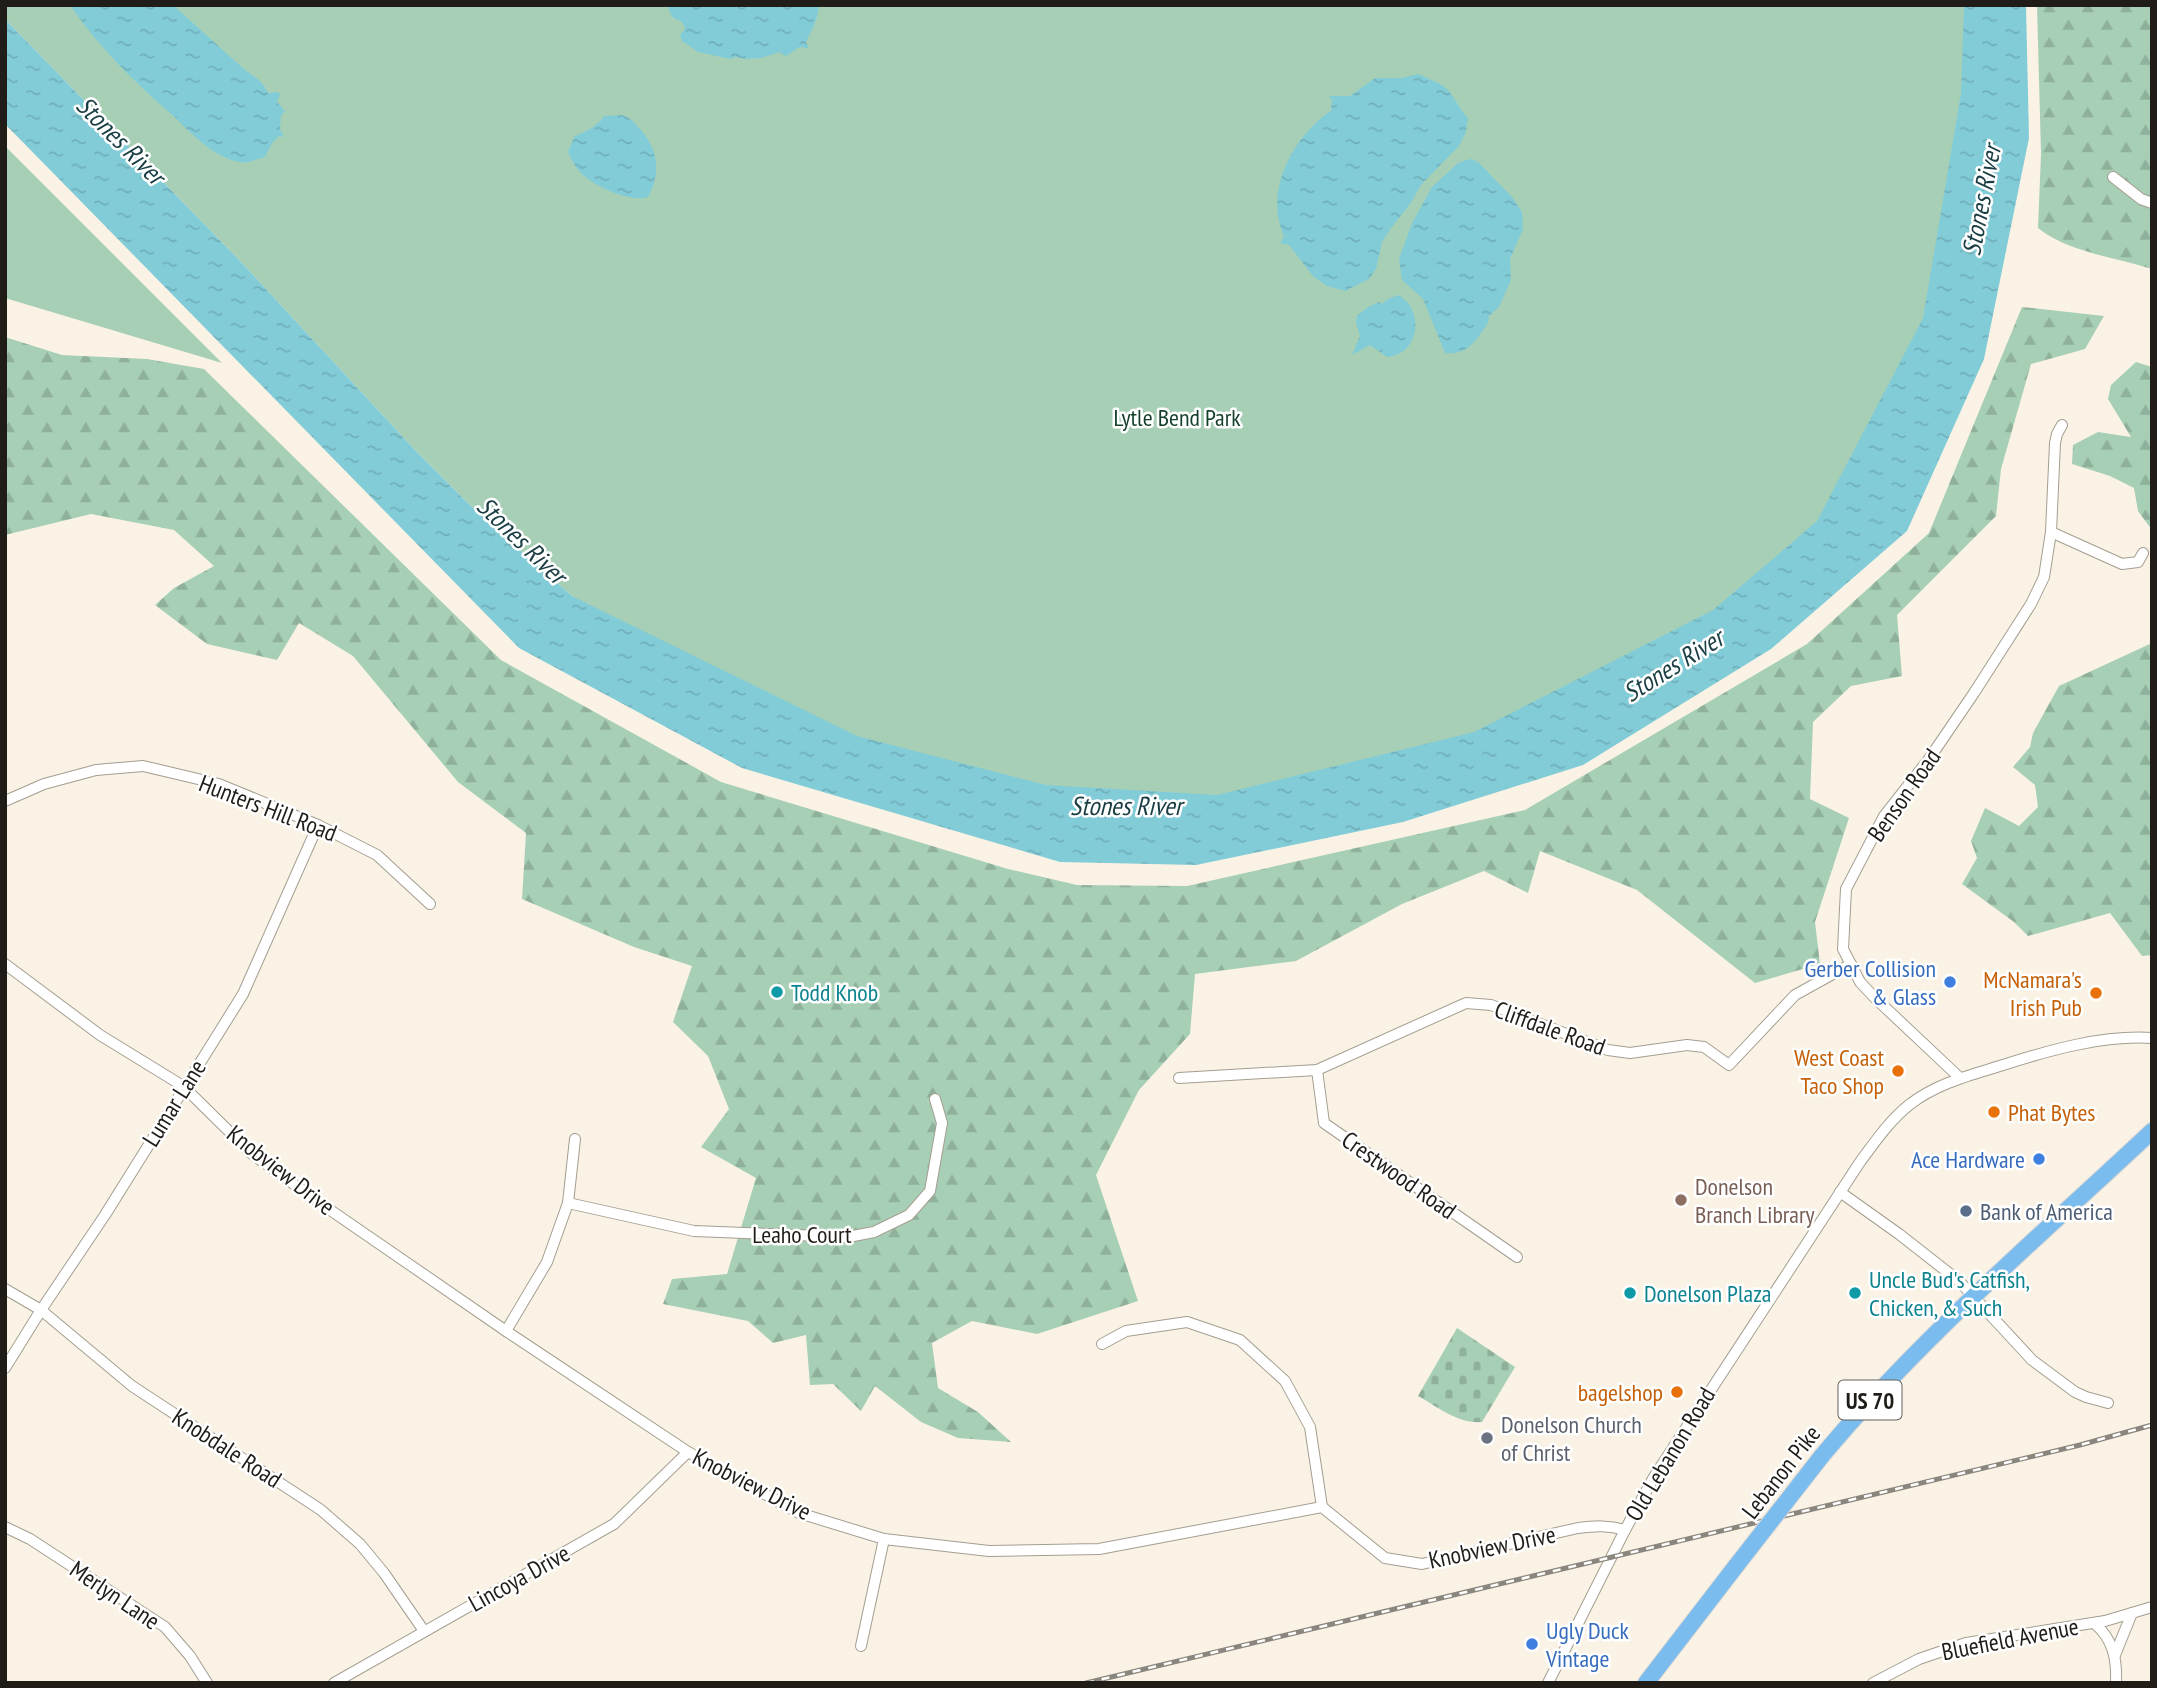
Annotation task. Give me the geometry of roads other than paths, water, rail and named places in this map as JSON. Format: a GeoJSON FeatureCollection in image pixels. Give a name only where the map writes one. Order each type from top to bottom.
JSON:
{"type":"FeatureCollection","features":[{"type":"Feature","properties":{"kind":"main road","name":"Lebanon Pike"},"geometry":{"type":"LineString","coordinates":[[1646,1683],[1821,1457],[1863,1408],[1973,1298],[2152,1131]]}},
{"type":"Feature","properties":{"kind":"street"},"geometry":{"type":"LineString","coordinates":[[2113,177],[2141,199],[2152,203]]}},
{"type":"Feature","properties":{"kind":"street","name":"Benson Road"},"geometry":{"type":"LineString","coordinates":[[1960,1078],[1860,982],[1843,949],[1846,888],[1884,816],[1929,759],[2031,604],[2044,577],[2051,532],[2055,443],[2063,425]]}},
{"type":"Feature","properties":{"kind":"street"},"geometry":{"type":"LineString","coordinates":[[2051,532],[2122,564],[2138,562],[2143,553]]}},
{"type":"Feature","properties":{"kind":"street","name":"Hunters Hill Road"},"geometry":{"type":"LineString","coordinates":[[5,801],[44,784],[96,770],[143,766],[219,784],[318,825],[377,855],[430,904]]}},
{"type":"Feature","properties":{"kind":"street","name":"Lumar Lane"},"geometry":{"type":"LineString","coordinates":[[5,1368],[105,1215],[183,1086],[243,994],[318,825]]}},
{"type":"Feature","properties":{"kind":"street","name":"Knobview Drive"},"geometry":{"type":"LineString","coordinates":[[5,964],[100,1035],[183,1086],[252,1154],[320,1203],[688,1452],[799,1513],[884,1539],[989,1551],[1099,1549],[1322,1507],[1385,1558],[1422,1564],[1578,1528],[1599,1525],[1625,1530]]}},
{"type":"Feature","properties":{"kind":"street","name":"Cliffdale Road"},"geometry":{"type":"LineString","coordinates":[[1179,1078],[1317,1070],[1466,1003],[1491,1005],[1608,1050],[1630,1053],[1688,1045],[1703,1047],[1729,1065],[1795,995],[1850,964]]}},
{"type":"Feature","properties":{"kind":"street","name":"Old Lebanon Road"},"geometry":{"type":"LineString","coordinates":[[1548,1683],[1644,1492],[1840,1192],[1900,1112],[1930,1091],[1960,1078],[2061,1049],[2134,1037],[2152,1038]]}},
{"type":"Feature","properties":{"kind":"street","name":"Crestwood Road"},"geometry":{"type":"LineString","coordinates":[[1317,1070],[1324,1123],[1517,1257]]}},
{"type":"Feature","properties":{"kind":"street","name":"Leaho Court"},"geometry":{"type":"LineString","coordinates":[[568,1203],[694,1231],[848,1237],[874,1232],[909,1215],[930,1191],[942,1123],[935,1099]]}},
{"type":"Feature","properties":{"kind":"street"},"geometry":{"type":"LineString","coordinates":[[506,1331],[547,1262],[568,1203],[575,1139]]}},
{"type":"Feature","properties":{"kind":"street"},"geometry":{"type":"LineString","coordinates":[[1840,1192],[1959,1282],[2032,1360],[2075,1392],[2108,1403]]}},
{"type":"Feature","properties":{"kind":"street","name":"Knobdale Road"},"geometry":{"type":"LineString","coordinates":[[5,1289],[41,1310],[132,1386],[321,1510],[368,1553],[424,1631]]}},
{"type":"Feature","properties":{"kind":"street"},"geometry":{"type":"LineString","coordinates":[[1102,1344],[1126,1331],[1187,1322],[1240,1340],[1285,1381],[1310,1427],[1322,1507]]}},
{"type":"Feature","properties":{"kind":"street","name":"Lincoya Drive"},"geometry":{"type":"LineString","coordinates":[[334,1683],[614,1524],[688,1452]]}},
{"type":"Feature","properties":{"kind":"street","name":"Merlyn Lane"},"geometry":{"type":"LineString","coordinates":[[5,1527],[30,1539],[165,1627],[190,1656],[207,1683]]}},
{"type":"Feature","properties":{"kind":"street"},"geometry":{"type":"LineString","coordinates":[[861,1646],[884,1539]]}},
{"type":"Feature","properties":{"kind":"street","name":"Bluefield Avenue"},"geometry":{"type":"LineString","coordinates":[[1874,1683],[1919,1659],[1966,1643],[2094,1623],[2152,1607]]}},
{"type":"Feature","properties":{"kind":"street"},"geometry":{"type":"LineString","coordinates":[[2115,1655],[2132,1613]]}},
{"type":"Feature","properties":{"kind":"street"},"geometry":{"type":"LineString","coordinates":[[2094,1623],[2108,1638],[2115,1655],[2118,1683]]}},
{"type":"Feature","properties":{"kind":"water"},"geometry":{"type":"Polygon","coordinates":[[[70,5],[173,5],[258,80],[268,93],[278,92],[280,95],[277,102],[285,111],[281,116],[280,129],[284,137],[279,136],[272,143],[265,157],[252,161],[239,162],[210,149],[129,75],[70,5]]]}},
{"type":"Feature","properties":{"kind":"water"},"geometry":{"type":"Polygon","coordinates":[[[668,5],[819,5],[816,20],[806,42],[809,49],[798,48],[786,56],[779,52],[761,58],[730,59],[698,52],[682,41],[680,35],[685,29],[681,21],[671,15],[668,5]]]}},
{"type":"Feature","properties":{"kind":"water","name":"Stones River"},"geometry":{"type":"Polygon","coordinates":[[[1964,5],[2026,5],[2029,138],[1984,359],[1907,531],[1771,649],[1583,765],[1403,822],[1196,865],[1060,862],[742,768],[519,648],[5,124],[5,19],[243,264],[415,450],[474,509],[572,596],[857,736],[1046,785],[1217,795],[1474,732],[1713,610],[1817,521],[1923,318],[1961,93],[1964,5]]]}},
{"type":"Feature","properties":{"kind":"water"},"geometry":{"type":"Polygon","coordinates":[[[1418,74],[1448,90],[1468,118],[1466,132],[1459,146],[1421,185],[1391,228],[1382,242],[1376,269],[1369,279],[1345,291],[1327,286],[1313,276],[1289,245],[1280,243],[1284,236],[1278,218],[1277,200],[1286,165],[1306,134],[1332,110],[1329,96],[1350,96],[1375,78],[1402,78],[1418,74]]]}},
{"type":"Feature","properties":{"kind":"water"},"geometry":{"type":"Polygon","coordinates":[[[621,115],[635,123],[654,152],[655,179],[648,197],[632,198],[594,183],[578,170],[568,152],[574,137],[595,126],[604,116],[621,115]]]}},
{"type":"Feature","properties":{"kind":"water"},"geometry":{"type":"Polygon","coordinates":[[[1471,159],[1478,162],[1512,197],[1522,212],[1523,229],[1510,259],[1511,280],[1499,307],[1489,316],[1486,326],[1472,344],[1460,352],[1445,353],[1423,299],[1402,280],[1399,259],[1412,223],[1432,187],[1457,164],[1471,159]]]}},
{"type":"Feature","properties":{"kind":"water"},"geometry":{"type":"Polygon","coordinates":[[[1398,295],[1407,302],[1415,320],[1412,340],[1406,348],[1387,357],[1370,345],[1352,355],[1360,336],[1357,316],[1368,307],[1379,302],[1382,304],[1398,295]]]}},
{"type":"Feature","properties":{"kind":"railway"},"geometry":{"type":"LineString","coordinates":[[1086,1683],[2080,1445],[2152,1425]]}},
{"type":"Feature","properties":{"kind":"place","name":"Gerber Collision & Glass"},"geometry":{"type":"Point","coordinates":[1950,982]}},
{"type":"Feature","properties":{"kind":"place","name":"Todd Knob"},"geometry":{"type":"Point","coordinates":[777,992]}},
{"type":"Feature","properties":{"kind":"place","name":"McNamara's Irish Pub"},"geometry":{"type":"Point","coordinates":[2096,993]}},
{"type":"Feature","properties":{"kind":"place","name":"West Coast Taco Shop"},"geometry":{"type":"Point","coordinates":[1898,1071]}},
{"type":"Feature","properties":{"kind":"place","name":"Phat Bytes"},"geometry":{"type":"Point","coordinates":[1994,1112]}},
{"type":"Feature","properties":{"kind":"place","name":"Ace Hardware"},"geometry":{"type":"Point","coordinates":[2039,1159]}},
{"type":"Feature","properties":{"kind":"place","name":"Donelson Branch Library"},"geometry":{"type":"Point","coordinates":[1681,1200]}},
{"type":"Feature","properties":{"kind":"place","name":"Bank of America"},"geometry":{"type":"Point","coordinates":[1966,1211]}},
{"type":"Feature","properties":{"kind":"place","name":"Donelson Plaza"},"geometry":{"type":"Point","coordinates":[1630,1293]}},
{"type":"Feature","properties":{"kind":"place","name":"Uncle Bud's Catfish, Chicken, & Such"},"geometry":{"type":"Point","coordinates":[1855,1293]}},
{"type":"Feature","properties":{"kind":"place","name":"bagelshop"},"geometry":{"type":"Point","coordinates":[1677,1392]}},
{"type":"Feature","properties":{"kind":"place","name":"Donelson Church of Christ"},"geometry":{"type":"Point","coordinates":[1487,1438]}},
{"type":"Feature","properties":{"kind":"place","name":"Ugly Duck Vintage"},"geometry":{"type":"Point","coordinates":[1532,1644]}},
{"type":"Feature","properties":{"kind":"park label","name":"Lytle Bend Park"},"geometry":{"type":"Point","coordinates":[1177,417]}}]}
